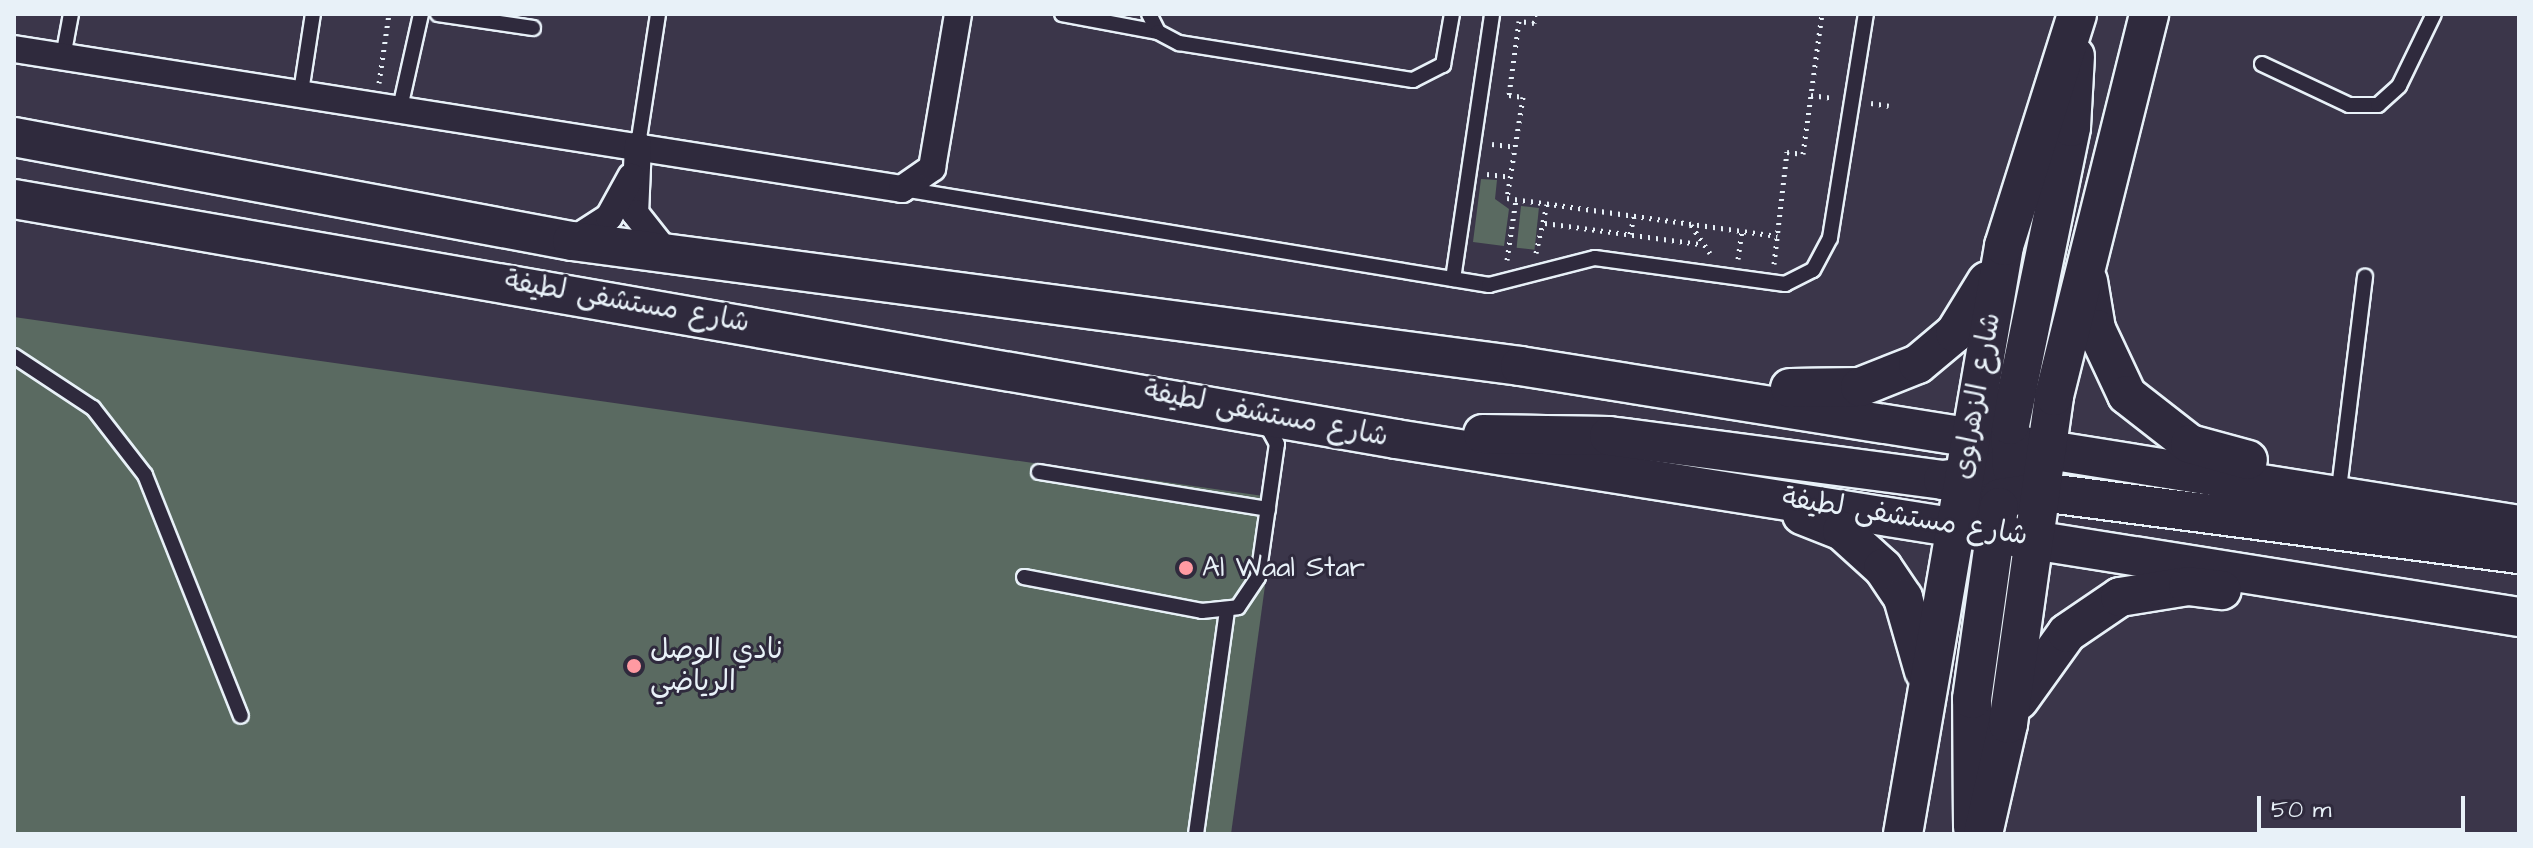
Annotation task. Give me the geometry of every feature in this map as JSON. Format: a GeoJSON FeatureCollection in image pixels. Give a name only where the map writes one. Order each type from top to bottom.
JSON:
{"type":"FeatureCollection","features":[{"type":"Feature","properties":{"kind":"main road"},"geometry":{"type":"LineString","coordinates":[[1903,834],[1955,525],[2047,448],[2088,251],[2149,14]]}},
{"type":"Feature","properties":{"kind":"main road"},"geometry":{"type":"LineString","coordinates":[[1974,834],[1971,712],[2004,484],[2071,127],[2076,16]]}},
{"type":"Feature","properties":{"kind":"main road","name":"شارع الزهراوى"},"geometry":{"type":"LineString","coordinates":[[1969,438],[2004,246],[2076,16]]}},
{"type":"Feature","properties":{"kind":"main road","name":"شارع مستشفى لطيفة"},"geometry":{"type":"LineString","coordinates":[[14,137],[572,241],[1698,393],[1969,438]]}},
{"type":"Feature","properties":{"kind":"main road","name":"شارع مستشفى لطيفة"},"geometry":{"type":"LineString","coordinates":[[14,199],[1280,428],[1396,439],[1955,525]]}},
{"type":"Feature","properties":{"kind":"main road"},"geometry":{"type":"LineString","coordinates":[[1698,393],[1736,386],[1830,391],[1890,379],[1955,333],[2004,246]]}},
{"type":"Feature","properties":{"kind":"main road"},"geometry":{"type":"LineString","coordinates":[[2088,251],[2096,329],[2110,366],[2145,415],[2190,444],[2289,469],[2338,497]]}},
{"type":"Feature","properties":{"kind":"main road"},"geometry":{"type":"LineString","coordinates":[[1396,439],[1609,436],[2004,484],[2519,554]]}},
{"type":"Feature","properties":{"kind":"main road"},"geometry":{"type":"LineString","coordinates":[[1969,438],[2004,484],[2035,538],[2008,724],[1983,834]]}},
{"type":"Feature","properties":{"kind":"main road"},"geometry":{"type":"LineString","coordinates":[[2047,448],[2519,525]]}},
{"type":"Feature","properties":{"kind":"main road"},"geometry":{"type":"LineString","coordinates":[[1745,492],[1842,531],[1883,568],[1916,632],[1927,705]]}},
{"type":"Feature","properties":{"kind":"main road","name":"شارع مستشفى لطيفة"},"geometry":{"type":"LineString","coordinates":[[2035,538],[2519,617]]}},
{"type":"Feature","properties":{"kind":"main road"},"geometry":{"type":"LineString","coordinates":[[2008,724],[2044,658],[2120,597],[2188,586],[2276,596],[2327,587]]}},
{"type":"Feature","properties":{"kind":"street"},"geometry":{"type":"LineString","coordinates":[[14,49],[902,189],[932,168],[958,14]]}},
{"type":"Feature","properties":{"kind":"street"},"geometry":{"type":"LineString","coordinates":[[638,145],[633,174],[635,213],[668,255]]}},
{"type":"Feature","properties":{"kind":"street"},"geometry":{"type":"LineString","coordinates":[[572,241],[609,217],[633,174]]}},
{"type":"Feature","properties":{"kind":"lane"},"geometry":{"type":"LineString","coordinates":[[63,57],[71,14]]}},
{"type":"Feature","properties":{"kind":"lane"},"geometry":{"type":"LineString","coordinates":[[301,92],[313,14]]}},
{"type":"Feature","properties":{"kind":"lane"},"geometry":{"type":"LineString","coordinates":[[388,106],[421,14]]}},
{"type":"Feature","properties":{"kind":"lane"},"geometry":{"type":"LineString","coordinates":[[438,14],[533,28]]}},
{"type":"Feature","properties":{"kind":"lane"},"geometry":{"type":"LineString","coordinates":[[638,145],[658,14]]}},
{"type":"Feature","properties":{"kind":"lane"},"geometry":{"type":"LineString","coordinates":[[1062,14],[1158,32],[1179,43],[1425,80],[1443,65],[1452,14]]}},
{"type":"Feature","properties":{"kind":"lane"},"geometry":{"type":"LineString","coordinates":[[1149,14],[1158,32]]}},
{"type":"Feature","properties":{"kind":"lane"},"geometry":{"type":"LineString","coordinates":[[1453,279],[1492,14]]}},
{"type":"Feature","properties":{"kind":"lane"},"geometry":{"type":"LineString","coordinates":[[902,189],[1503,285],[1595,258],[1772,285],[1797,280],[1824,256],[1866,14]]}},
{"type":"Feature","properties":{"kind":"lane"},"geometry":{"type":"LineString","coordinates":[[2262,64],[2349,105],[2378,105],[2399,86],[2434,14]]}},
{"type":"Feature","properties":{"kind":"lane"},"geometry":{"type":"LineString","coordinates":[[2338,497],[2365,277]]}},
{"type":"Feature","properties":{"kind":"lane"},"geometry":{"type":"LineString","coordinates":[[14,356],[93,408],[145,475],[241,716]]}},
{"type":"Feature","properties":{"kind":"lane"},"geometry":{"type":"LineString","coordinates":[[1196,834],[1227,612],[1254,589],[1280,428]]}},
{"type":"Feature","properties":{"kind":"lane"},"geometry":{"type":"LineString","coordinates":[[1039,472],[1268,509]]}},
{"type":"Feature","properties":{"kind":"lane"},"geometry":{"type":"LineString","coordinates":[[1024,577],[1227,612]]}},
{"type":"Feature","properties":{"kind":"path"},"geometry":{"type":"LineString","coordinates":[[388,106],[389,14]]}},
{"type":"Feature","properties":{"kind":"path"},"geometry":{"type":"LineString","coordinates":[[1535,14],[1534,23],[1519,21],[1509,95],[1523,97],[1507,198],[1777,236]]}},
{"type":"Feature","properties":{"kind":"path"},"geometry":{"type":"LineString","coordinates":[[1772,285],[1787,152],[1803,154],[1822,14]]}},
{"type":"Feature","properties":{"kind":"path"},"geometry":{"type":"LineString","coordinates":[[1503,285],[1516,200]]}},
{"type":"Feature","properties":{"kind":"path"},"geometry":{"type":"LineString","coordinates":[[1523,257],[1540,248],[1547,204]]}},
{"type":"Feature","properties":{"kind":"path"},"geometry":{"type":"LineString","coordinates":[[1630,234],[1634,216]]}},
{"type":"Feature","properties":{"kind":"path"},"geometry":{"type":"LineString","coordinates":[[1545,223],[1700,244]]}},
{"type":"Feature","properties":{"kind":"path"},"geometry":{"type":"LineString","coordinates":[[1508,255],[1515,256]]}},
{"type":"Feature","properties":{"kind":"green space"},"geometry":{"type":"Polygon","coordinates":[[[1481,179],[1497,180],[1495,199],[1509,209],[1504,246],[1473,242],[1481,179]]]}},
{"type":"Feature","properties":{"kind":"green space"},"geometry":{"type":"Polygon","coordinates":[[[1521,206],[1539,208],[1535,250],[1517,248],[1521,206]]]}},
{"type":"Feature","properties":{"kind":"green space","name":"نادي الوصل الرياضي"},"geometry":{"type":"Polygon","coordinates":[[[14,317],[1277,498],[1231,834],[14,834],[14,317]]]}},
{"type":"Feature","properties":{"kind":"place","name":"Al Waal Star"},"geometry":{"type":"Point","coordinates":[1186,568]}},
{"type":"Feature","properties":{"kind":"place","name":"نادي الوصل الرياضي"},"geometry":{"type":"Point","coordinates":[634,666]}}]}
